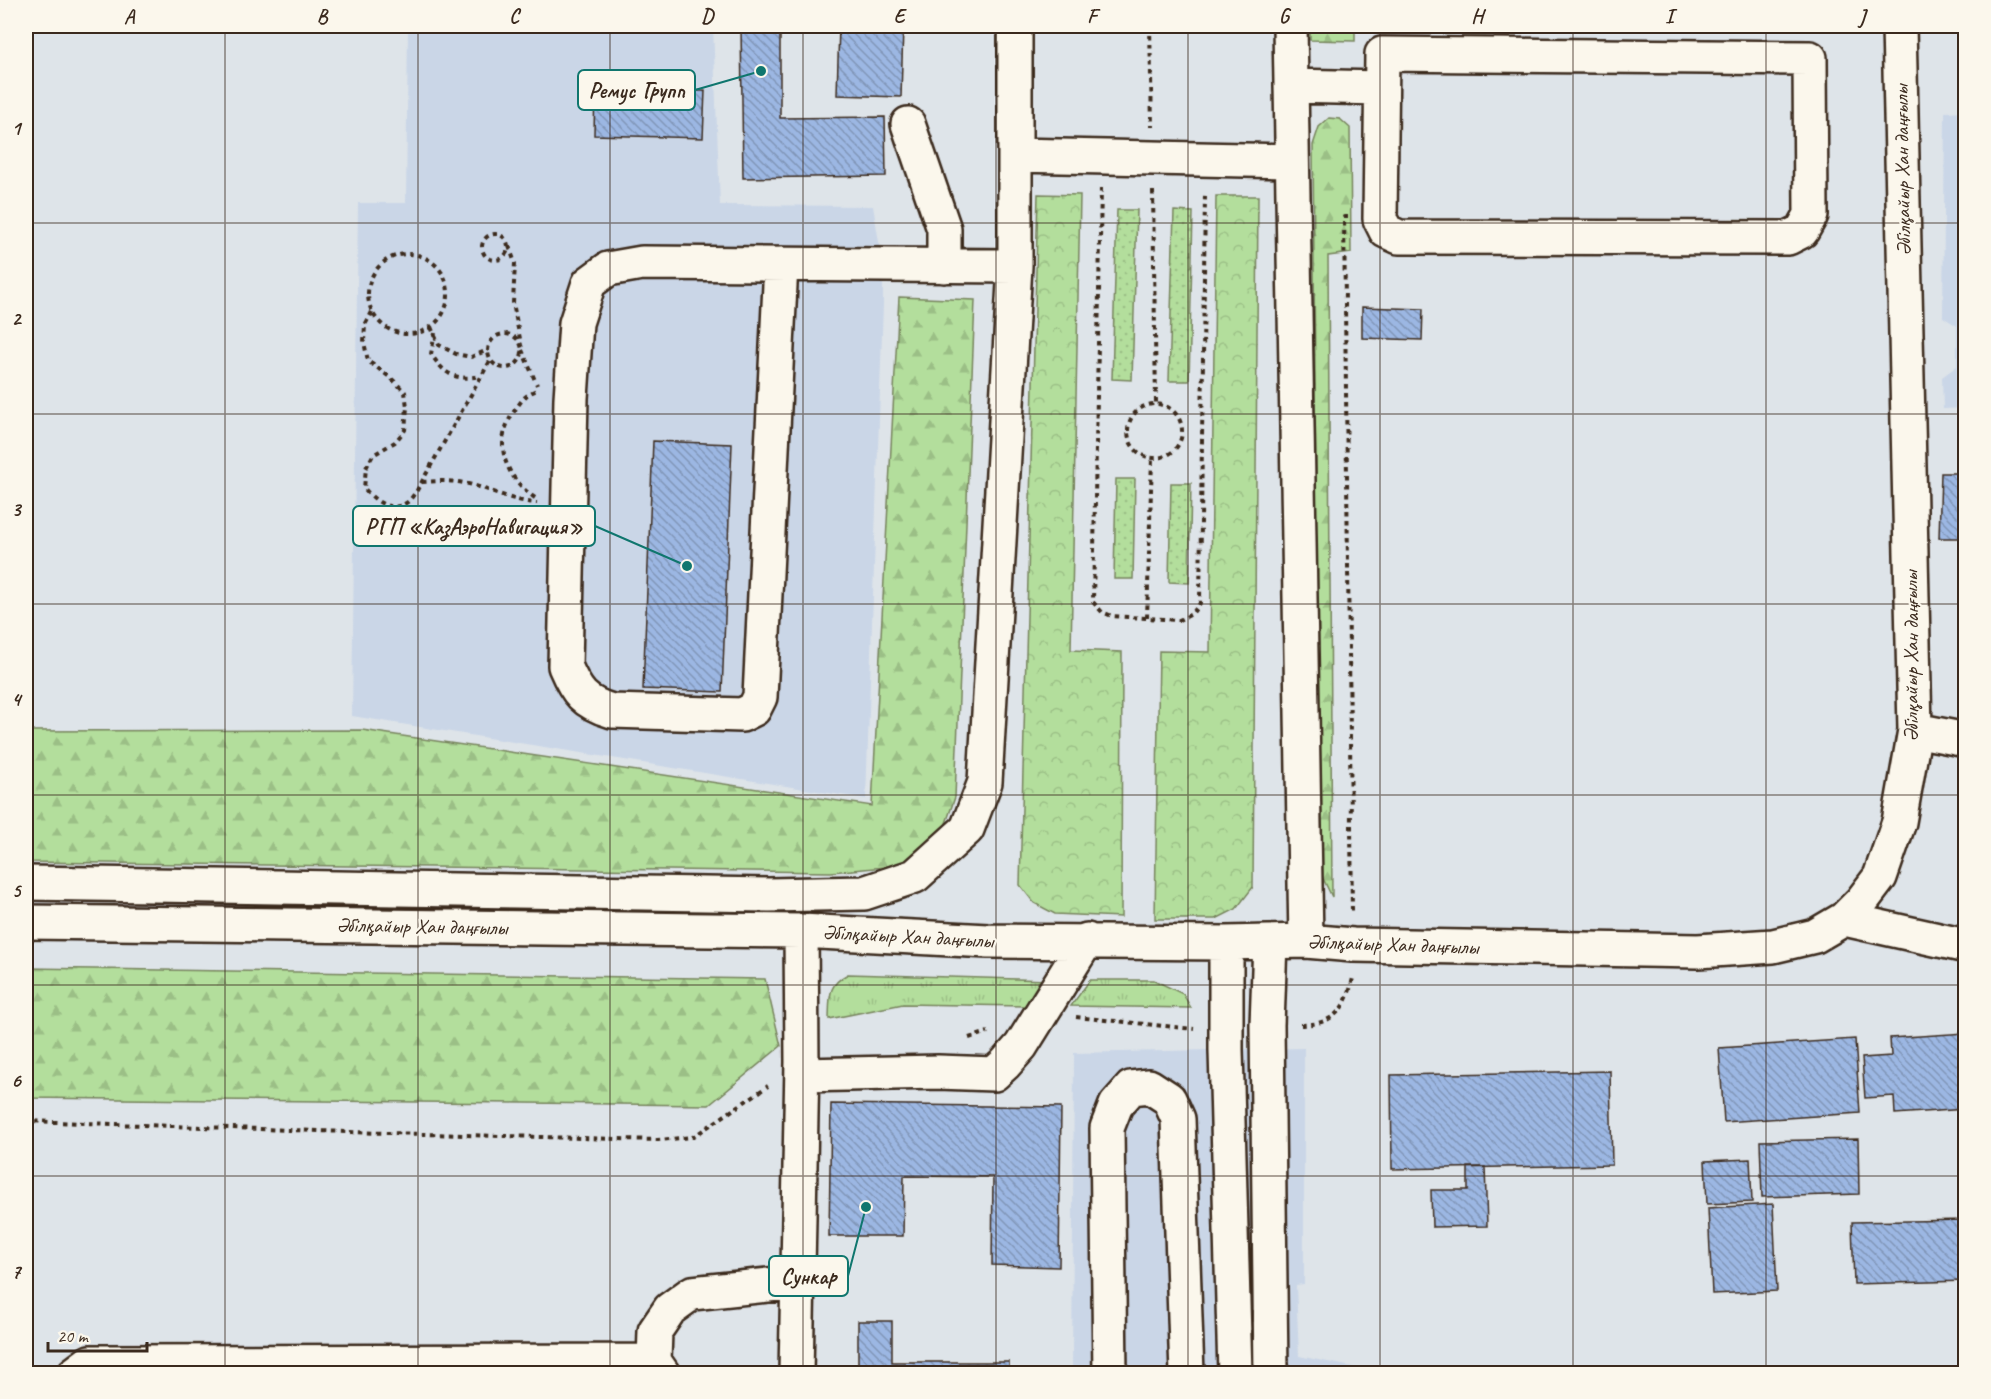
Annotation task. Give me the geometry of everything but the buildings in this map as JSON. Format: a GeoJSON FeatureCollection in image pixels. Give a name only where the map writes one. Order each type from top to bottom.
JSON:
{"type":"FeatureCollection","features":[{"type":"Feature","properties":{"kind":"street"},"geometry":{"type":"LineString","coordinates":[[782,264],[760,697],[754,709],[742,715],[612,711],[594,706],[573,687],[565,666],[571,398],[575,334],[582,300],[589,283],[608,269],[642,263],[782,264],[944,266],[1015,266],[1015,26]]}},
{"type":"Feature","properties":{"kind":"street"},"geometry":{"type":"LineString","coordinates":[[1290,26],[1306,941]]}},
{"type":"Feature","properties":{"kind":"street","name":"Әбілқайыр Хан даңғылы"},"geometry":{"type":"LineString","coordinates":[[26,922],[801,931],[988,941],[1087,940],[1226,943],[1306,941],[1353,945],[1698,951],[1773,946],[1815,936],[1844,919],[1861,902],[1880,877],[1899,822],[1915,730],[1899,26]]}},
{"type":"Feature","properties":{"kind":"street"},"geometry":{"type":"LineString","coordinates":[[1382,54],[1810,58],[1810,215],[1802,231],[1788,238],[1399,237],[1386,231],[1380,219],[1382,54]]}},
{"type":"Feature","properties":{"kind":"street"},"geometry":{"type":"LineString","coordinates":[[1291,86],[1381,88]]}},
{"type":"Feature","properties":{"kind":"street"},"geometry":{"type":"LineString","coordinates":[[908,124],[944,229],[944,266]]}},
{"type":"Feature","properties":{"kind":"street"},"geometry":{"type":"LineString","coordinates":[[1015,155],[1292,161]]}},
{"type":"Feature","properties":{"kind":"street","name":"Әбілқайыр Хан даңғылы"},"geometry":{"type":"LineString","coordinates":[[26,883],[757,895],[864,893],[915,876],[967,829],[985,782],[1015,266]]}},
{"type":"Feature","properties":{"kind":"street"},"geometry":{"type":"LineString","coordinates":[[1915,730],[1965,740]]}},
{"type":"Feature","properties":{"kind":"street"},"geometry":{"type":"LineString","coordinates":[[1844,919],[1965,946]]}},
{"type":"Feature","properties":{"kind":"street"},"geometry":{"type":"LineString","coordinates":[[796,1374],[802,1069],[801,931]]}},
{"type":"Feature","properties":{"kind":"street"},"geometry":{"type":"LineString","coordinates":[[802,1069],[994,1074],[1021,1046],[1087,940]]}},
{"type":"Feature","properties":{"kind":"street"},"geometry":{"type":"LineString","coordinates":[[1270,942],[1267,1025],[1271,1374]]}},
{"type":"Feature","properties":{"kind":"street"},"geometry":{"type":"LineString","coordinates":[[1226,943],[1235,1374]]}},
{"type":"Feature","properties":{"kind":"street"},"geometry":{"type":"LineString","coordinates":[[1110,1374],[1107,1128],[1116,1105],[1131,1088],[1149,1086],[1169,1099],[1178,1119],[1187,1374]]}},
{"type":"Feature","properties":{"kind":"street"},"geometry":{"type":"LineString","coordinates":[[75,1374],[90,1362],[658,1367],[654,1331],[670,1309],[692,1293],[797,1282]]}},
{"type":"Feature","properties":{"kind":"path"},"geometry":{"type":"LineString","coordinates":[[1150,26],[1156,404]]}},
{"type":"Feature","properties":{"kind":"path"},"geometry":{"type":"LineString","coordinates":[[1101,158],[1093,602],[1102,612],[1112,616],[1179,620],[1192,614],[1200,603],[1205,159]]}},
{"type":"Feature","properties":{"kind":"path"},"geometry":{"type":"LineString","coordinates":[[1267,1025],[1318,1025],[1336,1014],[1348,999],[1353,975],[1344,217],[1380,219]]}},
{"type":"Feature","properties":{"kind":"path"},"geometry":{"type":"LineString","coordinates":[[490,361],[500,368],[511,367],[516,364],[521,355],[513,303],[515,263],[509,246],[503,236],[495,233],[484,239],[482,248],[485,255],[493,260],[502,258],[509,246]]}},
{"type":"Feature","properties":{"kind":"path"},"geometry":{"type":"LineString","coordinates":[[410,254],[423,257],[435,264],[444,275],[448,288],[447,302],[443,314],[431,327],[413,334],[400,334],[388,330],[378,322],[368,299],[369,285],[374,272],[383,262],[396,256],[410,254]]}},
{"type":"Feature","properties":{"kind":"path"},"geometry":{"type":"LineString","coordinates":[[372,312],[365,325],[364,342],[368,361],[405,392],[408,407],[405,430],[395,442],[374,455],[366,468],[364,488],[374,500],[389,507],[406,503],[416,492],[490,361],[488,350],[492,339],[502,334],[513,336],[521,344]]}},
{"type":"Feature","properties":{"kind":"path"},"geometry":{"type":"LineString","coordinates":[[431,327],[439,345],[456,354],[471,357],[488,350]]}},
{"type":"Feature","properties":{"kind":"path"},"geometry":{"type":"LineString","coordinates":[[435,333],[431,354],[441,369],[453,376],[466,379],[482,376]]}},
{"type":"Feature","properties":{"kind":"path"},"geometry":{"type":"LineString","coordinates":[[421,482],[443,480],[464,482],[524,502],[541,503],[522,489],[510,472],[501,447],[508,419],[526,394],[543,387]]}},
{"type":"Feature","properties":{"kind":"path"},"geometry":{"type":"LineString","coordinates":[[1156,404],[1170,408],[1176,414],[1182,431],[1176,448],[1161,458],[1152,458],[1136,451],[1131,444],[1128,426],[1136,411],[1143,406],[1156,404]]}},
{"type":"Feature","properties":{"kind":"path"},"geometry":{"type":"LineString","coordinates":[[1147,618],[1152,458]]}},
{"type":"Feature","properties":{"kind":"path"},"geometry":{"type":"LineString","coordinates":[[1041,1014],[1192,1029],[1227,1027]]}},
{"type":"Feature","properties":{"kind":"path"},"geometry":{"type":"LineString","coordinates":[[967,1039],[988,1032]]}},
{"type":"Feature","properties":{"kind":"path"},"geometry":{"type":"LineString","coordinates":[[26,1121],[658,1140],[693,1137],[802,1069]]}},
{"type":"Feature","properties":{"kind":"shaded area"},"geometry":{"type":"Polygon","coordinates":[[[408,26],[713,26],[720,205],[873,206],[883,266],[883,304],[866,799],[352,716],[358,203],[406,203],[408,26]]]}},
{"type":"Feature","properties":{"kind":"shaded area"},"geometry":{"type":"Polygon","coordinates":[[[1965,111],[1965,408],[1943,409],[1942,377],[1957,366],[1957,326],[1943,317],[1945,112],[1965,111]]]}},
{"type":"Feature","properties":{"kind":"shaded area"},"geometry":{"type":"Polygon","coordinates":[[[1304,1048],[1304,1284],[1296,1285],[1299,1356],[1357,1368],[1544,1373],[1072,1374],[1074,1053],[1304,1048]]]}},
{"type":"Feature","properties":{"kind":"green space"},"geometry":{"type":"Polygon","coordinates":[[[1310,26],[1355,26],[1355,41],[1310,40],[1310,26]]]}},
{"type":"Feature","properties":{"kind":"green space"},"geometry":{"type":"Polygon","coordinates":[[[1329,118],[1340,119],[1350,128],[1351,253],[1328,256],[1332,897],[1319,870],[1313,145],[1319,127],[1329,118]]]}},
{"type":"Feature","properties":{"kind":"green space"},"geometry":{"type":"Polygon","coordinates":[[[1038,194],[1080,195],[1071,650],[1122,652],[1121,917],[1055,914],[1034,903],[1020,885],[1038,194]]]}},
{"type":"Feature","properties":{"kind":"green space"},"geometry":{"type":"Polygon","coordinates":[[[1216,196],[1258,196],[1253,887],[1236,909],[1216,919],[1155,919],[1159,651],[1210,652],[1216,196]]]}},
{"type":"Feature","properties":{"kind":"green space"},"geometry":{"type":"Polygon","coordinates":[[[1117,210],[1137,210],[1132,380],[1112,379],[1117,210]]]}},
{"type":"Feature","properties":{"kind":"green space"},"geometry":{"type":"Polygon","coordinates":[[[1174,211],[1193,212],[1189,381],[1169,381],[1174,211]]]}},
{"type":"Feature","properties":{"kind":"green space"},"geometry":{"type":"Polygon","coordinates":[[[899,297],[975,300],[955,797],[944,829],[916,858],[885,867],[831,872],[26,862],[26,731],[362,730],[872,806],[899,297]]]}},
{"type":"Feature","properties":{"kind":"green space"},"geometry":{"type":"Polygon","coordinates":[[[1116,479],[1135,479],[1133,579],[1114,579],[1116,479]]]}},
{"type":"Feature","properties":{"kind":"green space"},"geometry":{"type":"Polygon","coordinates":[[[1171,483],[1191,483],[1189,583],[1169,582],[1171,483]]]}},
{"type":"Feature","properties":{"kind":"green space"},"geometry":{"type":"Polygon","coordinates":[[[26,968],[765,979],[781,1046],[709,1105],[26,1098],[26,968]]]}},
{"type":"Feature","properties":{"kind":"green space"},"geometry":{"type":"Polygon","coordinates":[[[848,974],[1047,980],[1030,1006],[903,1004],[829,1019],[833,987],[848,974]]]}},
{"type":"Feature","properties":{"kind":"green space"},"geometry":{"type":"Polygon","coordinates":[[[1090,980],[1154,980],[1183,994],[1191,1008],[1071,1006],[1090,980]]]}},
{"type":"Feature","properties":{"kind":"place","name":"Ремус Групп"},"geometry":{"type":"Point","coordinates":[761,71]}},
{"type":"Feature","properties":{"kind":"place","name":"РГП «КазАэроНавигация»"},"geometry":{"type":"Point","coordinates":[687,566]}},
{"type":"Feature","properties":{"kind":"place","name":"Сункар"},"geometry":{"type":"Point","coordinates":[866,1207]}}]}
